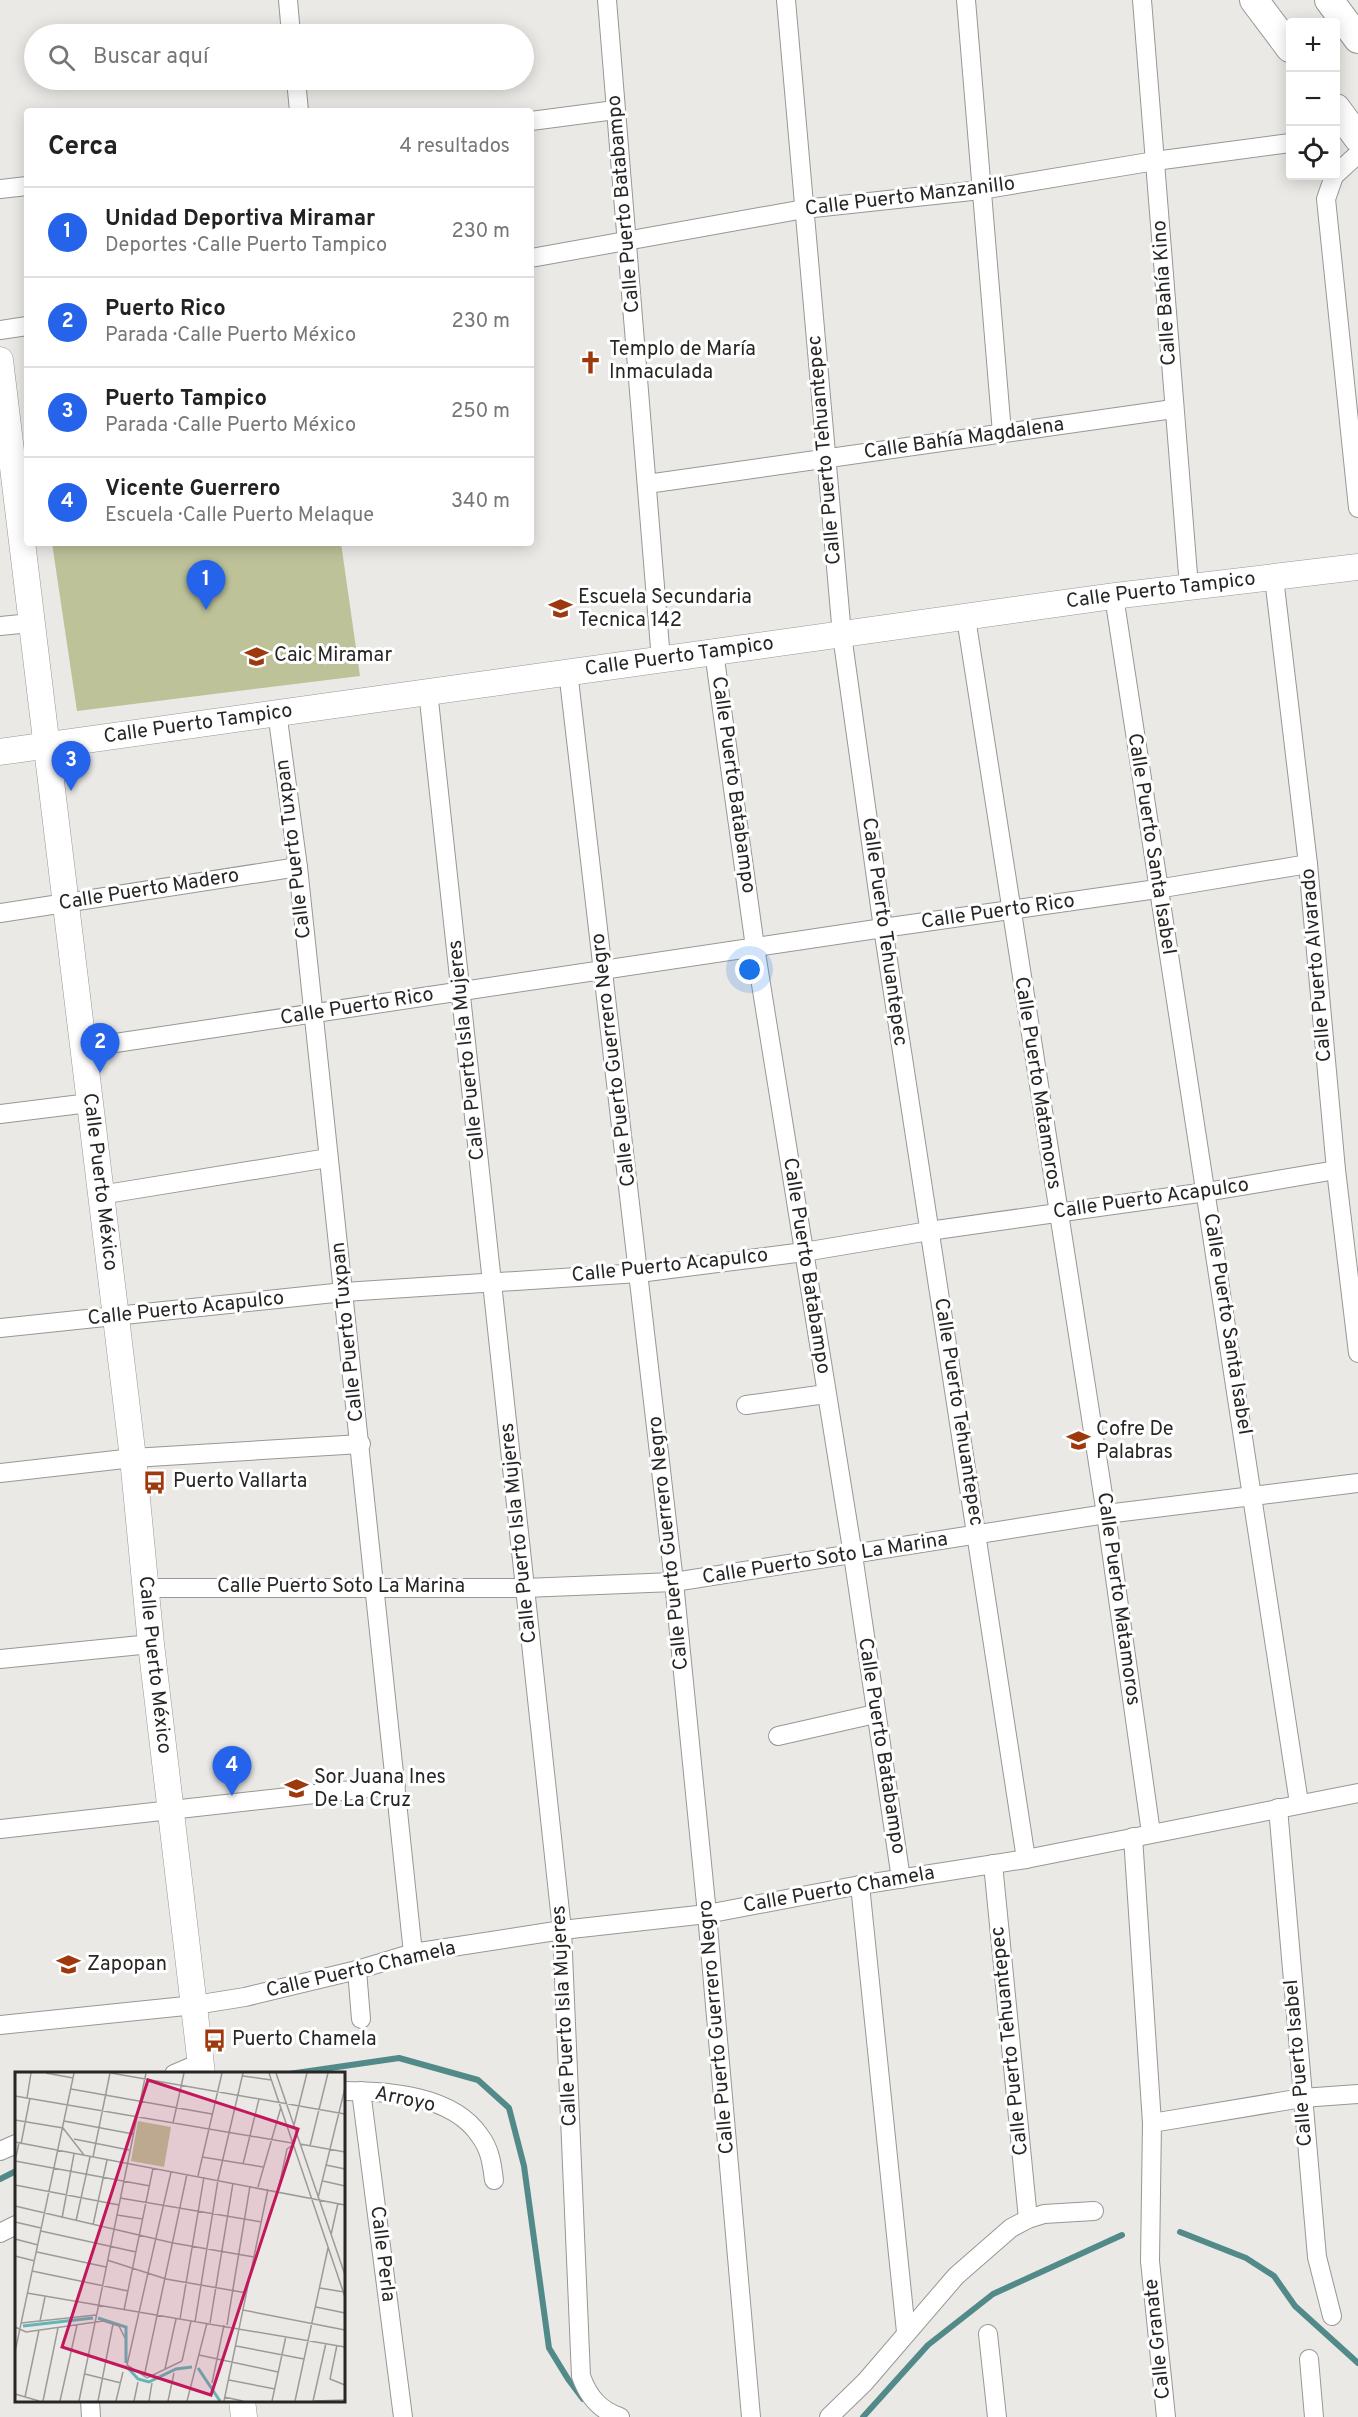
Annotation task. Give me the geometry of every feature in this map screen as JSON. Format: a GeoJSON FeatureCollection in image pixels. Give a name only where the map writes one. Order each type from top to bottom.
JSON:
{"type":"FeatureCollection","features":[{"type":"Feature","properties":{"kind":"main road"},"geometry":{"type":"LineString","coordinates":[[1254,0],[1286,43]]}},
{"type":"Feature","properties":{"kind":"main road"},"geometry":{"type":"LineString","coordinates":[[1329,0],[1358,39]]}},
{"type":"Feature","properties":{"kind":"main road"},"geometry":{"type":"LineString","coordinates":[[1340,118],[1352,141]]}},
{"type":"Feature","properties":{"kind":"street"},"geometry":{"type":"LineString","coordinates":[[288,0],[290,24]]}},
{"type":"Feature","properties":{"kind":"street","name":"Calle Puerto Batabampo"},"geometry":{"type":"LineString","coordinates":[[607,0],[660,660]]}},
{"type":"Feature","properties":{"kind":"street","name":"Calle Puerto Tehuantepec"},"geometry":{"type":"LineString","coordinates":[[786,0],[842,635],[883,928],[1026,1859]]}},
{"type":"Feature","properties":{"kind":"street"},"geometry":{"type":"LineString","coordinates":[[966,0],[1002,433]]}},
{"type":"Feature","properties":{"kind":"street","name":"Calle Bahía Kino"},"geometry":{"type":"LineString","coordinates":[[1142,0],[1189,587]]}},
{"type":"Feature","properties":{"kind":"street"},"geometry":{"type":"LineString","coordinates":[[297,90],[299,108]]}},
{"type":"Feature","properties":{"kind":"street"},"geometry":{"type":"LineString","coordinates":[[534,121],[615,110]]}},
{"type":"Feature","properties":{"kind":"street"},"geometry":{"type":"LineString","coordinates":[[1340,165],[1352,141]]}},
{"type":"Feature","properties":{"kind":"street","name":"Calle Puerto Manzanillo"},"geometry":{"type":"LineString","coordinates":[[534,257],[804,209],[981,190],[1155,161],[1286,144]]}},
{"type":"Feature","properties":{"kind":"street"},"geometry":{"type":"LineString","coordinates":[[1333,180],[1326,199],[1358,508]]}},
{"type":"Feature","properties":{"kind":"street"},"geometry":{"type":"LineString","coordinates":[[0,189],[24,186]]}},
{"type":"Feature","properties":{"kind":"street"},"geometry":{"type":"LineString","coordinates":[[0,330],[24,326]]}},
{"type":"Feature","properties":{"kind":"street","name":"Calle Puerto México"},"geometry":{"type":"LineString","coordinates":[[0,360],[7,484],[31,623],[47,746],[133,1458],[151,1644],[201,2068]]}},
{"type":"Feature","properties":{"kind":"street","name":"Calle Bahía Magdalena"},"geometry":{"type":"LineString","coordinates":[[647,484],[1173,409]]}},
{"type":"Feature","properties":{"kind":"street","name":"Calle Puerto Tampico"},"geometry":{"type":"LineString","coordinates":[[0,752],[1114,596],[1358,567]]}},
{"type":"Feature","properties":{"kind":"street","name":"Calle Puerto Alvarado"},"geometry":{"type":"LineString","coordinates":[[1274,578],[1308,864],[1336,1170],[1358,1353]]}},
{"type":"Feature","properties":{"kind":"street","name":"Calle Puerto Santa Isabel"},"geometry":{"type":"LineString","coordinates":[[1114,596],[1157,890],[1254,1494],[1299,1803]]}},
{"type":"Feature","properties":{"kind":"street","name":"Calle Puerto Matamoros"},"geometry":{"type":"LineString","coordinates":[[966,618],[1057,1213],[1106,1514],[1151,1833]]}},
{"type":"Feature","properties":{"kind":"street"},"geometry":{"type":"LineString","coordinates":[[0,626],[31,623]]}},
{"type":"Feature","properties":{"kind":"street","name":"Calle Puerto Batabampo"},"geometry":{"type":"LineString","coordinates":[[714,652],[756,947],[853,1555],[901,1879]]}},
{"type":"Feature","properties":{"kind":"street","name":"Calle Puerto Guerrero Negro"},"geometry":{"type":"LineString","coordinates":[[568,671],[674,1582],[707,1914],[751,2417]]}},
{"type":"Feature","properties":{"kind":"street","name":"Calle Puerto Isla Mujeres"},"geometry":{"type":"LineString","coordinates":[[428,692],[562,1930],[580,2376],[587,2393],[599,2406],[620,2417]]}},
{"type":"Feature","properties":{"kind":"street","name":"Calle Puerto Tuxpan"},"geometry":{"type":"LineString","coordinates":[[276,712],[298,867],[413,1953]]}},
{"type":"Feature","properties":{"kind":"street","name":"Calle Puerto Rico"},"geometry":{"type":"LineString","coordinates":[[82,1048],[883,928],[1157,890],[1308,864]]}},
{"type":"Feature","properties":{"kind":"street","name":"Calle Puerto Madero"},"geometry":{"type":"LineString","coordinates":[[0,913],[298,867]]}},
{"type":"Feature","properties":{"kind":"street"},"geometry":{"type":"LineString","coordinates":[[0,1114],[89,1103]]}},
{"type":"Feature","properties":{"kind":"street"},"geometry":{"type":"LineString","coordinates":[[100,1195],[328,1158]]}},
{"type":"Feature","properties":{"kind":"street","name":"Calle Puerto Acapulco"},"geometry":{"type":"LineString","coordinates":[[0,1328],[344,1292],[639,1273],[804,1252],[929,1231],[1206,1192],[1336,1170]]}},
{"type":"Feature","properties":{"kind":"street"},"geometry":{"type":"LineString","coordinates":[[746,1405],[826,1394]]}},
{"type":"Feature","properties":{"kind":"street"},"geometry":{"type":"LineString","coordinates":[[0,1473],[133,1458],[360,1444]]}},
{"type":"Feature","properties":{"kind":"street","name":"Calle Puerto Soto La Marina"},"geometry":{"type":"LineString","coordinates":[[145,1587],[525,1588],[674,1582],[978,1536],[1106,1514],[1358,1483]]}},
{"type":"Feature","properties":{"kind":"street"},"geometry":{"type":"LineString","coordinates":[[0,1659],[151,1644]]}},
{"type":"Feature","properties":{"kind":"street"},"geometry":{"type":"LineString","coordinates":[[778,1736],[875,1714]]}},
{"type":"Feature","properties":{"kind":"street"},"geometry":{"type":"LineString","coordinates":[[0,1829],[396,1785]]}},
{"type":"Feature","properties":{"kind":"street","name":"Calle Puerto Chamela"},"geometry":{"type":"LineString","coordinates":[[0,2025],[195,2005],[245,1997],[357,1970],[413,1953],[562,1930],[707,1914],[860,1885],[1026,1859],[1358,1793]]}},
{"type":"Feature","properties":{"kind":"street","name":"Calle Puerto Isabel"},"geometry":{"type":"LineString","coordinates":[[1278,1808],[1317,2257],[1332,2316]]}},
{"type":"Feature","properties":{"kind":"street"},"geometry":{"type":"LineString","coordinates":[[1133,1837],[1152,2123],[1302,2098],[1358,2094]]}},
{"type":"Feature","properties":{"kind":"street","name":"Calle Puerto Tehuantepec"},"geometry":{"type":"LineString","coordinates":[[993,1864],[1028,2219]]}},
{"type":"Feature","properties":{"kind":"street"},"geometry":{"type":"LineString","coordinates":[[860,1885],[906,2332]]}},
{"type":"Feature","properties":{"kind":"street"},"geometry":{"type":"LineString","coordinates":[[357,1970],[361,2019]]}},
{"type":"Feature","properties":{"kind":"street"},"geometry":{"type":"LineString","coordinates":[[179,2072],[201,2068]]}},
{"type":"Feature","properties":{"kind":"street","name":"Arroyo"},"geometry":{"type":"LineString","coordinates":[[352,2091],[419,2099],[459,2113],[481,2136],[490,2156],[494,2180]]}},
{"type":"Feature","properties":{"kind":"street","name":"Calle Perla"},"geometry":{"type":"LineString","coordinates":[[352,2091],[403,2417]]}},
{"type":"Feature","properties":{"kind":"street","name":"Calle Granate"},"geometry":{"type":"LineString","coordinates":[[1152,2123],[1150,2261],[1166,2417]]}},
{"type":"Feature","properties":{"kind":"street"},"geometry":{"type":"LineString","coordinates":[[0,2151],[15,2144]]}},
{"type":"Feature","properties":{"kind":"street"},"geometry":{"type":"LineString","coordinates":[[829,2417],[864,2382],[956,2276],[1011,2228],[1044,2214],[1094,2211]]}},
{"type":"Feature","properties":{"kind":"street"},"geometry":{"type":"LineString","coordinates":[[0,2233],[15,2226]]}},
{"type":"Feature","properties":{"kind":"street"},"geometry":{"type":"LineString","coordinates":[[988,2334],[997,2417]]}},
{"type":"Feature","properties":{"kind":"street"},"geometry":{"type":"LineString","coordinates":[[1309,2359],[1314,2417]]}},
{"type":"Feature","properties":{"kind":"street"},"geometry":{"type":"LineString","coordinates":[[90,2402],[91,2417]]}},
{"type":"Feature","properties":{"kind":"street"},"geometry":{"type":"LineString","coordinates":[[242,2402],[244,2417]]}},
{"type":"Feature","properties":{"kind":"green space"},"geometry":{"type":"Polygon","coordinates":[[[52,546],[341,546],[360,676],[77,711],[52,546]]]}},
{"type":"Feature","properties":{"kind":"waterway"},"geometry":{"type":"LineString","coordinates":[[303,2072],[399,2058],[478,2080],[509,2108],[524,2166],[549,2348],[583,2399]]}},
{"type":"Feature","properties":{"kind":"waterway"},"geometry":{"type":"LineString","coordinates":[[0,2179],[15,2172]]}},
{"type":"Feature","properties":{"kind":"waterway"},"geometry":{"type":"LineString","coordinates":[[1180,2232],[1246,2258],[1274,2276],[1295,2306],[1358,2363]]}},
{"type":"Feature","properties":{"kind":"waterway"},"geometry":{"type":"LineString","coordinates":[[863,2417],[928,2345],[993,2294],[1122,2235]]}},
{"type":"Feature","properties":{"kind":"place","name":"Templo de María Inmaculada"},"geometry":{"type":"Point","coordinates":[591,362]}},
{"type":"Feature","properties":{"kind":"place","name":"Escuela Secundaria Tecnica 142"},"geometry":{"type":"Point","coordinates":[560,609]}},
{"type":"Feature","properties":{"kind":"place","name":"Unidad Deportiva Miramar"},"geometry":{"type":"Point","coordinates":[206,610]}},
{"type":"Feature","properties":{"kind":"place","name":"Caic Miramar"},"geometry":{"type":"Point","coordinates":[256,656]}},
{"type":"Feature","properties":{"kind":"place","name":"Puerto Tampico"},"geometry":{"type":"Point","coordinates":[71,791]}},
{"type":"Feature","properties":{"kind":"place","name":"Puerto Rico"},"geometry":{"type":"Point","coordinates":[100,1073]}},
{"type":"Feature","properties":{"kind":"place","name":"Cofre De Palabras"},"geometry":{"type":"Point","coordinates":[1078,1441]}},
{"type":"Feature","properties":{"kind":"place","name":"Puerto Vallarta"},"geometry":{"type":"Point","coordinates":[155,1482]}},
{"type":"Feature","properties":{"kind":"place","name":"Sor Juana Ines De La Cruz"},"geometry":{"type":"Point","coordinates":[296,1789]}},
{"type":"Feature","properties":{"kind":"place","name":"Vicente Guerrero"},"geometry":{"type":"Point","coordinates":[232,1796]}},
{"type":"Feature","properties":{"kind":"place","name":"Zapopan"},"geometry":{"type":"Point","coordinates":[69,1965]}},
{"type":"Feature","properties":{"kind":"place","name":"Puerto Chamela"},"geometry":{"type":"Point","coordinates":[214,2040]}}]}
